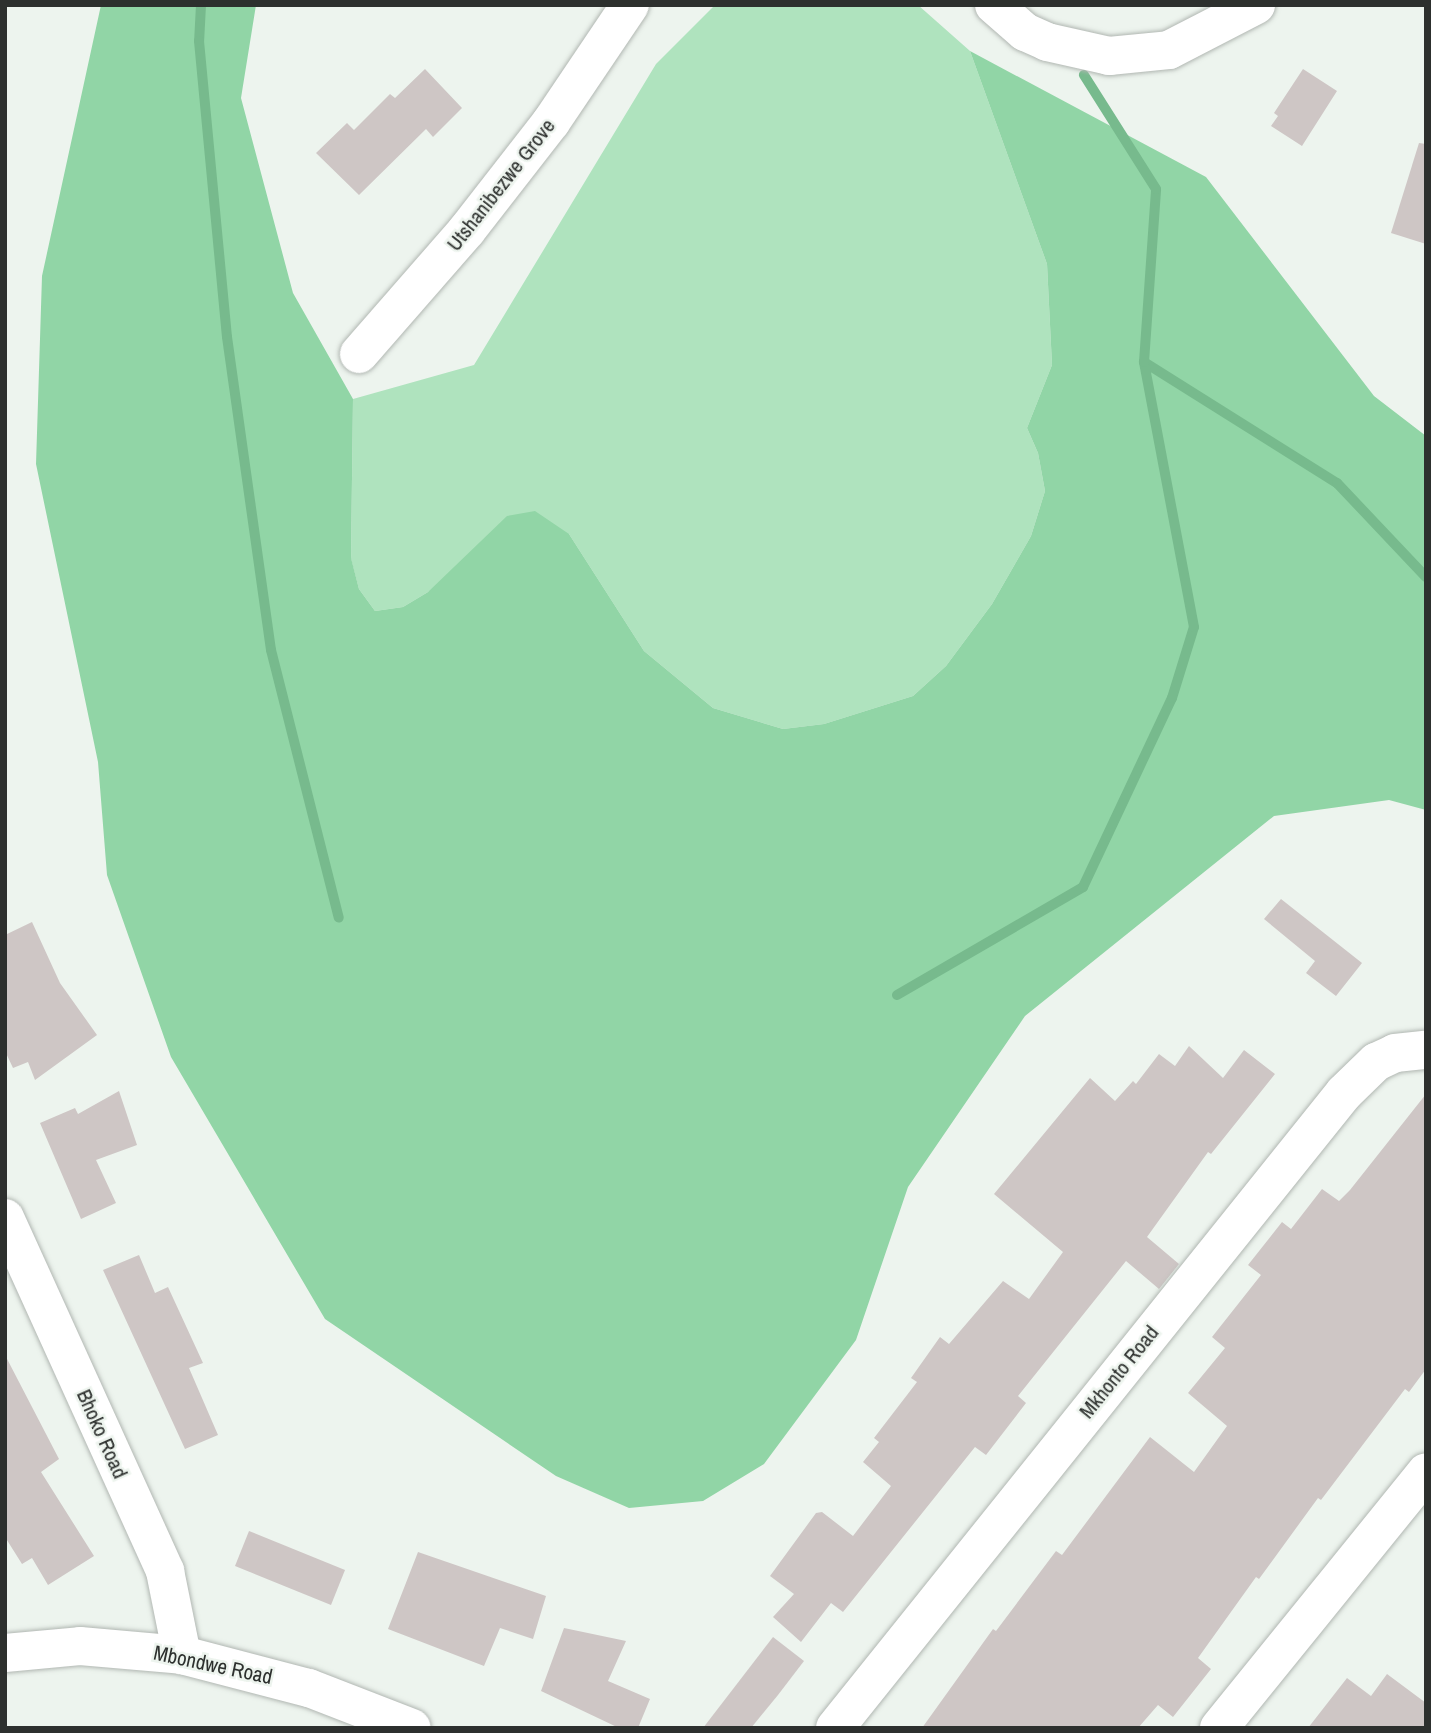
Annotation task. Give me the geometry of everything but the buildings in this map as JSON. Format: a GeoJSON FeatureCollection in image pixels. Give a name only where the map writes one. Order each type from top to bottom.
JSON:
{"type":"FeatureCollection","features":[{"type":"Feature","properties":{"kind":"street","name":"Utshanibezwe Grove"},"geometry":{"type":"LineString","coordinates":[[359,354],[484,208],[551,122],[630,5]]}},
{"type":"Feature","properties":{"kind":"street"},"geometry":{"type":"LineString","coordinates":[[994,5],[1025,32],[1047,42],[1109,57],[1169,50],[1256,5]]}},
{"type":"Feature","properties":{"kind":"street","name":"Mkhonto Road"},"geometry":{"type":"LineString","coordinates":[[835,1728],[1344,1093],[1376,1062],[1395,1053],[1426,1050]]}},
{"type":"Feature","properties":{"kind":"street","name":"Bhoko Road"},"geometry":{"type":"LineString","coordinates":[[5,1218],[164,1571],[182,1655]]}},
{"type":"Feature","properties":{"kind":"street"},"geometry":{"type":"LineString","coordinates":[[1219,1728],[1426,1472]]}},
{"type":"Feature","properties":{"kind":"street","name":"Mbondwe Road"},"geometry":{"type":"LineString","coordinates":[[5,1653],[80,1646],[182,1655],[265,1674],[412,1728]]}},
{"type":"Feature","properties":{"kind":"green space"},"geometry":{"type":"Polygon","coordinates":[[[101,5],[256,5],[241,98],[293,293],[353,399],[351,558],[359,589],[375,611],[403,607],[428,592],[507,516],[535,511],[569,534],[644,651],[713,708],[783,729],[824,724],[913,696],[946,666],[992,604],[1031,536],[1045,491],[1038,453],[1027,428],[1052,365],[1047,264],[970,51],[1206,177],[1374,396],[1426,436],[1426,810],[1389,800],[1274,816],[1025,1016],[908,1187],[856,1340],[764,1464],[703,1501],[629,1508],[556,1476],[325,1319],[171,1057],[107,875],[98,762],[36,464],[42,276],[101,5]]]}},
{"type":"Feature","properties":{"kind":"green space"},"geometry":{"type":"Polygon","coordinates":[[[918,5],[970,51],[1047,264],[1052,365],[1027,428],[1038,453],[1045,491],[1031,536],[992,604],[946,666],[913,696],[824,724],[783,729],[713,708],[644,651],[569,534],[428,592],[403,607],[375,611],[359,589],[351,559],[353,399],[474,365],[656,64],[713,7],[918,5]]]}},
{"type":"Feature","properties":{"kind":"waterway"},"geometry":{"type":"LineString","coordinates":[[201,5],[199,41],[227,337],[271,650],[339,918]]}},
{"type":"Feature","properties":{"kind":"waterway"},"geometry":{"type":"LineString","coordinates":[[897,995],[1083,887],[1172,698],[1194,627],[1144,362],[1156,189],[1084,75]]}},
{"type":"Feature","properties":{"kind":"waterway"},"geometry":{"type":"LineString","coordinates":[[1144,362],[1337,483],[1426,577]]}}]}
